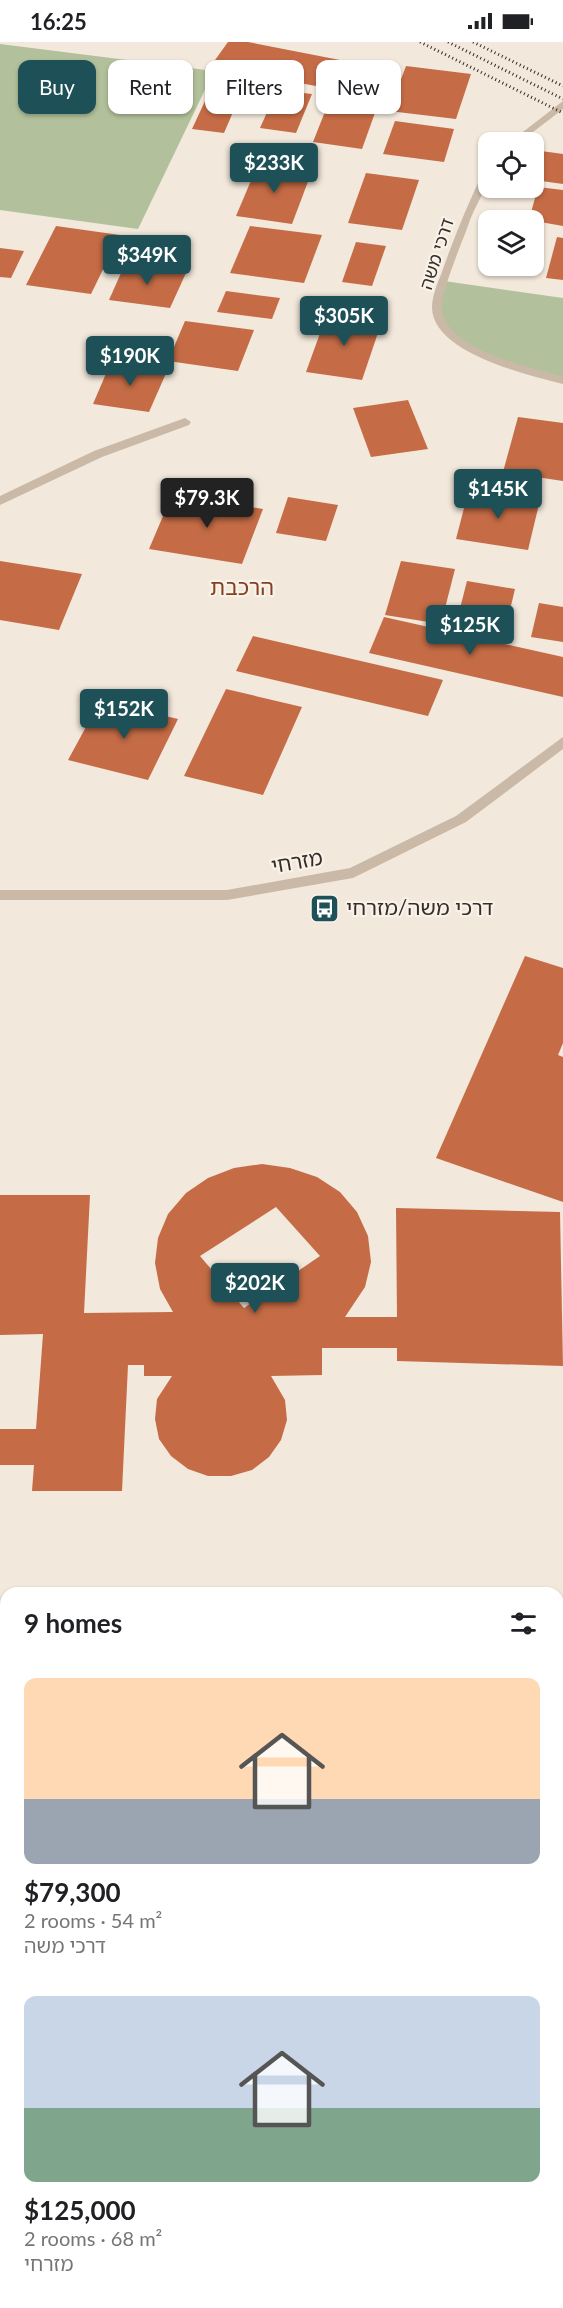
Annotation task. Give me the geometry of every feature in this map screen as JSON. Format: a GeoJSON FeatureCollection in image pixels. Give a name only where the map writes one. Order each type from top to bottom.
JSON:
{"type":"FeatureCollection","features":[{"type":"Feature","properties":{"kind":"street"},"geometry":{"type":"LineString","coordinates":[[528,132],[563,104]]}},
{"type":"Feature","properties":{"kind":"street","name":"דרכי משה"},"geometry":{"type":"LineString","coordinates":[[478,193],[465,220],[444,281],[437,307],[441,322],[460,344],[481,355],[563,381]]}},
{"type":"Feature","properties":{"kind":"street"},"geometry":{"type":"LineString","coordinates":[[0,501],[98,454],[185,422]]}},
{"type":"Feature","properties":{"kind":"street","name":"מזרחי"},"geometry":{"type":"LineString","coordinates":[[0,895],[227,895],[352,873],[460,819],[563,742]]}},
{"type":"Feature","properties":{"kind":"green space"},"geometry":{"type":"Polygon","coordinates":[[[0,44],[127,60],[108,60],[108,114],[193,114],[193,68],[205,70],[205,90],[138,229],[0,210],[0,44]]]}},
{"type":"Feature","properties":{"kind":"green space"},"geometry":{"type":"Polygon","coordinates":[[[444,281],[563,298],[563,381],[488,358],[454,338],[443,324],[437,308],[444,281]]]}},
{"type":"Feature","properties":{"kind":"building"},"geometry":{"type":"Polygon","coordinates":[[[228,42],[248,42],[340,60],[316,60],[316,86],[304,84],[304,60],[215,60],[228,42]]]}},
{"type":"Feature","properties":{"kind":"building"},"geometry":{"type":"Polygon","coordinates":[[[406,66],[471,74],[456,119],[401,112],[401,79],[406,66]]]}},
{"type":"Feature","properties":{"kind":"building"},"geometry":{"type":"Polygon","coordinates":[[[304,93],[312,94],[304,114],[304,93]]]}},
{"type":"Feature","properties":{"kind":"building"},"geometry":{"type":"Polygon","coordinates":[[[205,101],[205,114],[232,114],[224,133],[192,129],[205,101]]]}},
{"type":"Feature","properties":{"kind":"building"},"geometry":{"type":"Polygon","coordinates":[[[266,114],[304,114],[296,133],[260,128],[266,114]]]}},
{"type":"Feature","properties":{"kind":"building"},"geometry":{"type":"Polygon","coordinates":[[[324,114],[375,114],[362,149],[313,142],[324,114]]]}},
{"type":"Feature","properties":{"kind":"building"},"geometry":{"type":"Polygon","coordinates":[[[395,121],[454,129],[444,162],[383,154],[395,121]]]}},
{"type":"Feature","properties":{"kind":"building"},"geometry":{"type":"Polygon","coordinates":[[[544,151],[563,154],[563,184],[544,181],[544,151]]]}},
{"type":"Feature","properties":{"kind":"building"},"geometry":{"type":"Polygon","coordinates":[[[258,164],[312,171],[292,224],[236,216],[258,164]]]}},
{"type":"Feature","properties":{"kind":"building"},"geometry":{"type":"Polygon","coordinates":[[[366,173],[419,180],[402,230],[348,223],[366,173]]]}},
{"type":"Feature","properties":{"kind":"building"},"geometry":{"type":"Polygon","coordinates":[[[544,188],[563,190],[563,226],[544,223],[544,210],[532,210],[535,198],[544,198],[544,188]]]}},
{"type":"Feature","properties":{"kind":"building"},"geometry":{"type":"Polygon","coordinates":[[[56,226],[120,235],[91,294],[26,285],[56,226]]]}},
{"type":"Feature","properties":{"kind":"building"},"geometry":{"type":"Polygon","coordinates":[[[250,226],[322,235],[304,283],[230,273],[250,226]]]}},
{"type":"Feature","properties":{"kind":"building"},"geometry":{"type":"Polygon","coordinates":[[[557,237],[563,238],[563,280],[546,278],[557,237]]]}},
{"type":"Feature","properties":{"kind":"building"},"geometry":{"type":"Polygon","coordinates":[[[356,242],[386,246],[372,286],[342,282],[356,242]]]}},
{"type":"Feature","properties":{"kind":"building"},"geometry":{"type":"Polygon","coordinates":[[[0,248],[24,251],[11,278],[0,277],[0,248]]]}},
{"type":"Feature","properties":{"kind":"building"},"geometry":{"type":"Polygon","coordinates":[[[125,264],[186,273],[170,308],[109,300],[125,264]]]}},
{"type":"Feature","properties":{"kind":"building"},"geometry":{"type":"Polygon","coordinates":[[[226,291],[280,298],[272,319],[217,312],[226,291]]]}},
{"type":"Feature","properties":{"kind":"building"},"geometry":{"type":"Polygon","coordinates":[[[327,314],[382,321],[362,380],[306,372],[327,314]]]}},
{"type":"Feature","properties":{"kind":"building"},"geometry":{"type":"Polygon","coordinates":[[[185,321],[254,330],[238,371],[168,361],[185,321]]]}},
{"type":"Feature","properties":{"kind":"building"},"geometry":{"type":"Polygon","coordinates":[[[111,362],[167,371],[149,412],[93,404],[111,362]]]}},
{"type":"Feature","properties":{"kind":"building"},"geometry":{"type":"Polygon","coordinates":[[[408,400],[428,449],[371,457],[353,408],[408,400]]]}},
{"type":"Feature","properties":{"kind":"building"},"geometry":{"type":"Polygon","coordinates":[[[518,417],[563,423],[563,481],[503,472],[518,417]]]}},
{"type":"Feature","properties":{"kind":"building"},"geometry":{"type":"Polygon","coordinates":[[[469,489],[540,500],[528,550],[456,539],[469,489]]]}},
{"type":"Feature","properties":{"kind":"building"},"geometry":{"type":"Polygon","coordinates":[[[172,495],[263,509],[242,564],[149,549],[172,495]]]}},
{"type":"Feature","properties":{"kind":"building"},"geometry":{"type":"Polygon","coordinates":[[[288,497],[338,505],[326,541],[276,533],[288,497]]]}},
{"type":"Feature","properties":{"kind":"building"},"geometry":{"type":"Polygon","coordinates":[[[0,561],[82,574],[59,630],[0,620],[0,561]]]}},
{"type":"Feature","properties":{"kind":"building"},"geometry":{"type":"Polygon","coordinates":[[[401,561],[455,569],[441,624],[385,615],[401,561]]]}},
{"type":"Feature","properties":{"kind":"building"},"geometry":{"type":"Polygon","coordinates":[[[467,581],[515,589],[504,635],[455,628],[467,581]]]}},
{"type":"Feature","properties":{"kind":"building"},"geometry":{"type":"Polygon","coordinates":[[[539,603],[563,607],[563,642],[531,637],[539,603]]]}},
{"type":"Feature","properties":{"kind":"building"},"geometry":{"type":"Polygon","coordinates":[[[384,617],[563,657],[563,697],[369,653],[384,617]]]}},
{"type":"Feature","properties":{"kind":"building"},"geometry":{"type":"Polygon","coordinates":[[[253,636],[443,680],[428,716],[236,671],[253,636]]]}},
{"type":"Feature","properties":{"kind":"building"},"geometry":{"type":"Polygon","coordinates":[[[226,689],[302,707],[263,795],[184,776],[226,689]]]}},
{"type":"Feature","properties":{"kind":"building"},"geometry":{"type":"Polygon","coordinates":[[[100,701],[178,719],[148,780],[68,760],[100,701]]]}},
{"type":"Feature","properties":{"kind":"building"},"geometry":{"type":"Polygon","coordinates":[[[525,956],[563,968],[563,1043],[558,1055],[563,1057],[563,1202],[436,1158],[525,956]]]}},
{"type":"Feature","properties":{"kind":"building"},"geometry":{"type":"Polygon","coordinates":[[[262,1164],[290,1168],[317,1177],[340,1192],[357,1212],[368,1236],[371,1262],[365,1287],[345,1317],[397,1317],[396,1208],[560,1212],[563,1366],[397,1361],[397,1348],[322,1348],[322,1375],[271,1376],[285,1400],[287,1420],[281,1440],[269,1457],[252,1470],[231,1476],[208,1476],[188,1469],[171,1456],[159,1439],[155,1419],[157,1399],[172,1376],[144,1376],[144,1365],[128,1365],[122,1491],[32,1491],[34,1465],[0,1465],[0,1429],[36,1429],[43,1334],[0,1335],[0,1195],[90,1195],[84,1313],[173,1312],[160,1289],[155,1263],[158,1238],[168,1214],[186,1193],[208,1178],[234,1168],[262,1164]],[[276,1207],[200,1256],[244,1308],[320,1256],[276,1207]]]}},
{"type":"Feature","properties":{"kind":"railway"},"geometry":{"type":"LineString","coordinates":[[420,42],[563,113]]}},
{"type":"Feature","properties":{"kind":"railway"},"geometry":{"type":"LineString","coordinates":[[448,42],[563,99]]}},
{"type":"Feature","properties":{"kind":"railway"},"geometry":{"type":"LineString","coordinates":[[473,42],[563,86]]}},
{"type":"Feature","properties":{"kind":"place","name":"דרכי משה/מזרחי"},"geometry":{"type":"Point","coordinates":[325,908]}},
{"type":"Feature","properties":{"kind":"district","name":"הרכבת"},"geometry":{"type":"Point","coordinates":[242,587]}}]}
